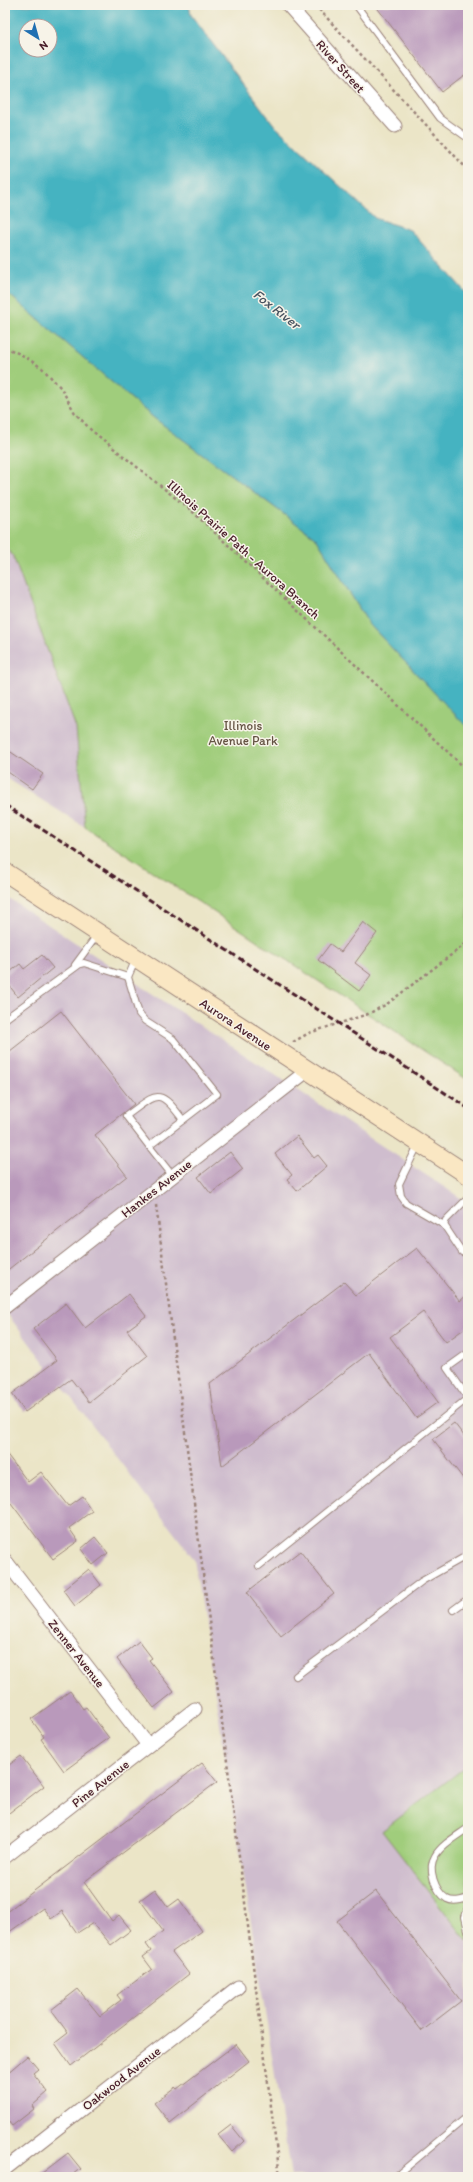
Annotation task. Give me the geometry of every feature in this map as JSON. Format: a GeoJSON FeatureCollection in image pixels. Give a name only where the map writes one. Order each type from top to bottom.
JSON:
{"type":"FeatureCollection","features":[{"type":"Feature","properties":{"kind":"main road","name":"Aurora Avenue"},"geometry":{"type":"LineString","coordinates":[[5,872],[468,1175]]}},
{"type":"Feature","properties":{"kind":"street","name":"River Street"},"geometry":{"type":"LineString","coordinates":[[288,5],[395,126]]}},
{"type":"Feature","properties":{"kind":"street","name":"Hankes Avenue"},"geometry":{"type":"LineString","coordinates":[[5,1307],[154,1189],[307,1071]]}},
{"type":"Feature","properties":{"kind":"street","name":"Zenner Avenue"},"geometry":{"type":"LineString","coordinates":[[5,1560],[148,1745]]}},
{"type":"Feature","properties":{"kind":"street","name":"Pine Avenue"},"geometry":{"type":"LineString","coordinates":[[5,1857],[195,1709]]}},
{"type":"Feature","properties":{"kind":"street","name":"Oakwood Avenue"},"geometry":{"type":"LineString","coordinates":[[5,2169],[238,1987]]}},
{"type":"Feature","properties":{"kind":"lane"},"geometry":{"type":"LineString","coordinates":[[356,5],[440,118],[465,136],[468,134]]}},
{"type":"Feature","properties":{"kind":"lane"},"geometry":{"type":"LineString","coordinates":[[5,1019],[74,966],[99,933]]}},
{"type":"Feature","properties":{"kind":"lane"},"geometry":{"type":"LineString","coordinates":[[137,957],[128,977],[140,1014],[145,1022],[173,1038],[217,1094],[149,1146]]}},
{"type":"Feature","properties":{"kind":"lane"},"geometry":{"type":"LineString","coordinates":[[74,966],[84,963],[128,977]]}},
{"type":"Feature","properties":{"kind":"lane"},"geometry":{"type":"LineString","coordinates":[[172,1175],[126,1116],[151,1098],[159,1097],[170,1102],[183,1120]]}},
{"type":"Feature","properties":{"kind":"lane"},"geometry":{"type":"LineString","coordinates":[[419,1143],[399,1184],[402,1196],[406,1203],[444,1225],[462,1252],[468,1254]]}},
{"type":"Feature","properties":{"kind":"lane"},"geometry":{"type":"LineString","coordinates":[[444,1225],[446,1220],[468,1198]]}},
{"type":"Feature","properties":{"kind":"lane"},"geometry":{"type":"LineString","coordinates":[[259,1566],[468,1398],[447,1368],[468,1353]]}},
{"type":"Feature","properties":{"kind":"lane"},"geometry":{"type":"LineString","coordinates":[[296,1676],[422,1581],[468,1554]]}},
{"type":"Feature","properties":{"kind":"lane"},"geometry":{"type":"LineString","coordinates":[[453,1610],[468,1599]]}},
{"type":"Feature","properties":{"kind":"lane"},"geometry":{"type":"LineString","coordinates":[[468,1828],[448,1842],[434,1857],[432,1873],[440,1893],[448,1900],[468,1898]]}},
{"type":"Feature","properties":{"kind":"lane"},"geometry":{"type":"LineString","coordinates":[[468,1907],[465,1917],[468,1930]]}},
{"type":"Feature","properties":{"kind":"lane"},"geometry":{"type":"LineString","coordinates":[[395,2177],[468,2116]]}},
{"type":"Feature","properties":{"kind":"path"},"geometry":{"type":"LineString","coordinates":[[315,5],[468,170]]}},
{"type":"Feature","properties":{"kind":"path","name":"Illinois Prairie Path - Aurora Branch"},"geometry":{"type":"LineString","coordinates":[[5,347],[22,355],[42,368],[61,388],[75,413],[91,430],[193,512],[468,771]]}},
{"type":"Feature","properties":{"kind":"path"},"geometry":{"type":"LineString","coordinates":[[280,1053],[295,1040],[309,1033],[368,1014],[387,1004],[468,942]]}},
{"type":"Feature","properties":{"kind":"path"},"geometry":{"type":"LineString","coordinates":[[154,1189],[280,2177]]}},
{"type":"Feature","properties":{"kind":"shaded area"},"geometry":{"type":"Polygon","coordinates":[[[5,547],[13,556],[76,728],[85,827],[5,777],[5,547]]]}},
{"type":"Feature","properties":{"kind":"shaded area"},"geometry":{"type":"Polygon","coordinates":[[[5,896],[468,1203],[468,1765],[382,1831],[468,1942],[468,2177],[291,2177],[194,1559],[5,1311],[5,896]]]}},
{"type":"Feature","properties":{"kind":"green space","name":"Illinois Avenue Park"},"geometry":{"type":"Polygon","coordinates":[[[5,291],[154,418],[316,538],[369,624],[468,728],[468,1080],[85,827],[76,728],[13,556],[5,547],[5,291]]]}},
{"type":"Feature","properties":{"kind":"green space"},"geometry":{"type":"Polygon","coordinates":[[[468,1765],[468,1942],[382,1831],[468,1765]]]}},
{"type":"Feature","properties":{"kind":"water","name":"Fox River"},"geometry":{"type":"Polygon","coordinates":[[[5,5],[189,5],[191,15],[275,126],[375,218],[410,230],[468,295],[468,728],[369,624],[316,538],[154,418],[5,291],[5,5]]]}},
{"type":"Feature","properties":{"kind":"building"},"geometry":{"type":"Polygon","coordinates":[[[375,5],[468,5],[468,72],[442,92],[375,5]]]}},
{"type":"Feature","properties":{"kind":"building"},"geometry":{"type":"Polygon","coordinates":[[[5,748],[43,774],[32,789],[5,770],[5,748]]]}},
{"type":"Feature","properties":{"kind":"building"},"geometry":{"type":"Polygon","coordinates":[[[363,922],[377,933],[355,963],[371,975],[359,991],[318,960],[330,944],[341,952],[363,922]]]}},
{"type":"Feature","properties":{"kind":"building"},"geometry":{"type":"Polygon","coordinates":[[[42,955],[53,968],[18,997],[5,980],[5,976],[20,964],[24,969],[42,955]]]}},
{"type":"Feature","properties":{"kind":"building"},"geometry":{"type":"Polygon","coordinates":[[[61,1011],[134,1104],[95,1135],[127,1176],[5,1272],[5,1055],[61,1011]]]}},
{"type":"Feature","properties":{"kind":"building"},"geometry":{"type":"Polygon","coordinates":[[[297,1136],[314,1158],[318,1155],[327,1166],[297,1191],[287,1179],[292,1175],[275,1154],[297,1136]]]}},
{"type":"Feature","properties":{"kind":"building"},"geometry":{"type":"Polygon","coordinates":[[[230,1152],[243,1169],[211,1194],[198,1177],[230,1152]]]}},
{"type":"Feature","properties":{"kind":"building"},"geometry":{"type":"Polygon","coordinates":[[[417,1248],[460,1301],[468,1294],[468,1326],[446,1342],[423,1312],[390,1337],[438,1402],[416,1418],[369,1353],[222,1466],[210,1384],[344,1282],[356,1295],[417,1248]]]}},
{"type":"Feature","properties":{"kind":"building"},"geometry":{"type":"Polygon","coordinates":[[[129,1294],[146,1316],[127,1330],[147,1356],[89,1402],[71,1379],[25,1412],[12,1394],[57,1360],[33,1329],[66,1303],[85,1328],[129,1294]]]}},
{"type":"Feature","properties":{"kind":"building"},"geometry":{"type":"Polygon","coordinates":[[[454,1423],[468,1441],[468,1485],[433,1439],[454,1423]]]}},
{"type":"Feature","properties":{"kind":"building"},"geometry":{"type":"Polygon","coordinates":[[[5,1452],[28,1482],[41,1472],[68,1506],[82,1496],[92,1511],[69,1528],[78,1541],[53,1559],[5,1495],[5,1452]]]}},
{"type":"Feature","properties":{"kind":"building"},"geometry":{"type":"Polygon","coordinates":[[[95,1537],[108,1553],[93,1565],[81,1549],[95,1537]]]}},
{"type":"Feature","properties":{"kind":"building"},"geometry":{"type":"Polygon","coordinates":[[[300,1551],[334,1594],[281,1636],[247,1592],[300,1551]]]}},
{"type":"Feature","properties":{"kind":"building"},"geometry":{"type":"Polygon","coordinates":[[[89,1569],[101,1585],[75,1606],[63,1590],[89,1569]]]}},
{"type":"Feature","properties":{"kind":"building"},"geometry":{"type":"Polygon","coordinates":[[[139,1641],[152,1658],[149,1660],[174,1692],[154,1708],[117,1659],[139,1641]]]}},
{"type":"Feature","properties":{"kind":"building"},"geometry":{"type":"Polygon","coordinates":[[[70,1691],[83,1709],[86,1707],[109,1738],[64,1771],[41,1739],[44,1737],[31,1719],[70,1691]]]}},
{"type":"Feature","properties":{"kind":"building"},"geometry":{"type":"Polygon","coordinates":[[[21,1756],[44,1786],[5,1816],[5,1768],[21,1756]]]}},
{"type":"Feature","properties":{"kind":"building"},"geometry":{"type":"Polygon","coordinates":[[[202,1763],[217,1782],[84,1882],[112,1921],[119,1915],[131,1930],[111,1945],[93,1923],[77,1933],[62,1911],[51,1919],[43,1908],[5,1935],[5,1913],[202,1763]]]}},
{"type":"Feature","properties":{"kind":"building"},"geometry":{"type":"Polygon","coordinates":[[[155,1889],[168,1907],[179,1899],[202,1931],[172,1952],[189,1974],[71,2066],[55,2043],[68,2033],[51,2010],[78,1989],[100,2016],[121,2000],[117,1995],[152,1969],[143,1957],[151,1951],[146,1944],[163,1931],[140,1900],[155,1889]]]}},
{"type":"Feature","properties":{"kind":"building"},"geometry":{"type":"Polygon","coordinates":[[[376,1891],[461,2001],[422,2031],[337,1921],[376,1891]]]}},
{"type":"Feature","properties":{"kind":"building"},"geometry":{"type":"Polygon","coordinates":[[[236,2044],[249,2061],[170,2123],[154,2103],[175,2087],[177,2089],[236,2044]]]}},
{"type":"Feature","properties":{"kind":"building"},"geometry":{"type":"Polygon","coordinates":[[[27,2056],[38,2069],[33,2073],[48,2092],[32,2106],[34,2109],[12,2126],[5,2117],[5,2075],[27,2056]]]}},
{"type":"Feature","properties":{"kind":"building"},"geometry":{"type":"Polygon","coordinates":[[[231,2125],[244,2141],[232,2152],[218,2135],[231,2125]]]}},
{"type":"Feature","properties":{"kind":"building"},"geometry":{"type":"Polygon","coordinates":[[[68,2153],[81,2169],[70,2177],[37,2177],[68,2153]]]}},
{"type":"Feature","properties":{"kind":"railway"},"geometry":{"type":"LineString","coordinates":[[5,805],[468,1108]]}}]}
